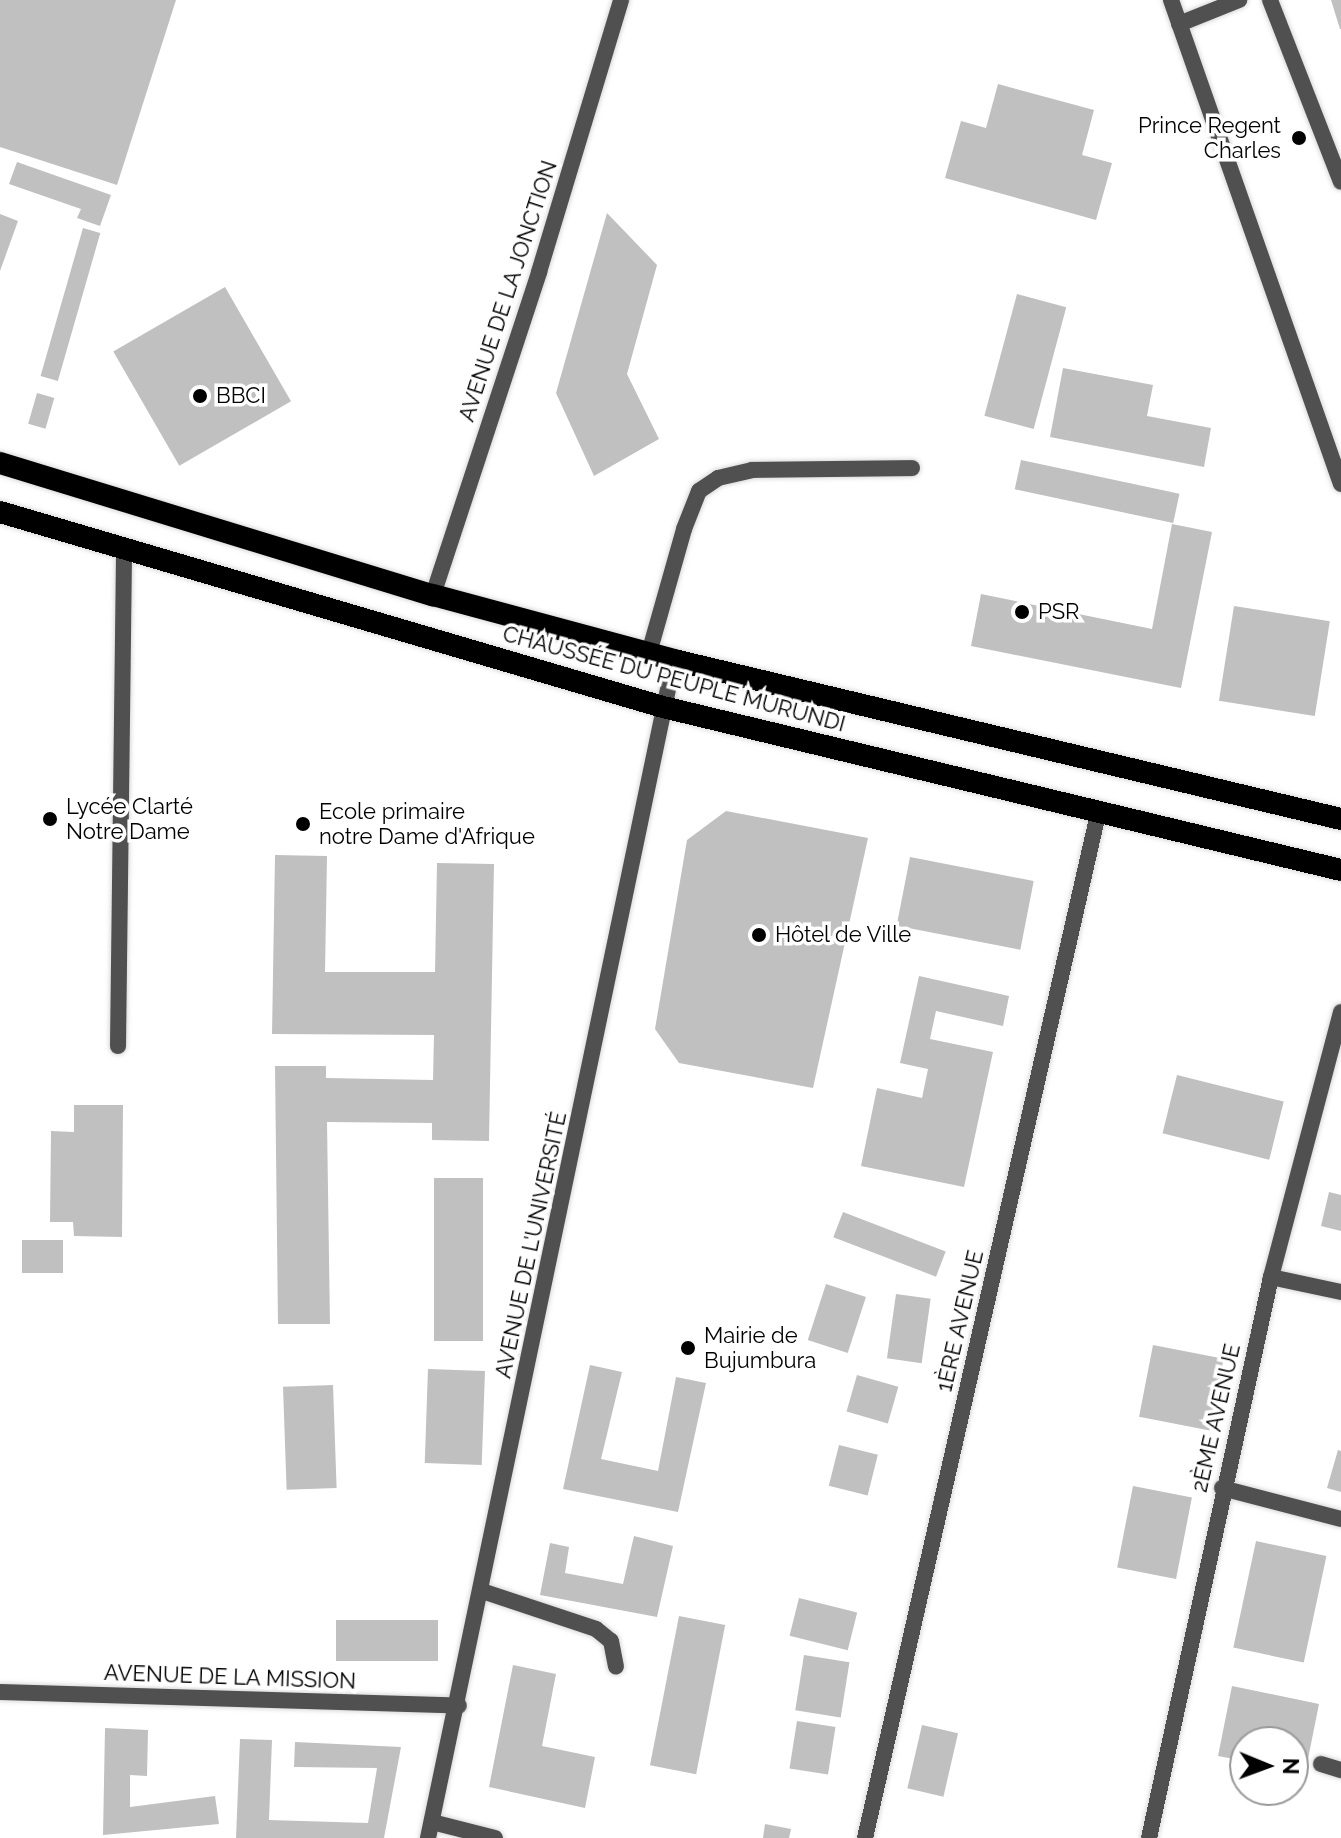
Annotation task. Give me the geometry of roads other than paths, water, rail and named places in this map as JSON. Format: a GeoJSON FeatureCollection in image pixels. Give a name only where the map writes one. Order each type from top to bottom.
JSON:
{"type":"FeatureCollection","features":[{"type":"Feature","properties":{"kind":"highway","name":"CHAUSSÉE DU PEUPLE MURUNDI"},"geometry":{"type":"LineString","coordinates":[[0,463],[433,595],[674,660],[1341,819]]}},
{"type":"Feature","properties":{"kind":"highway","name":"CHAUSSÉE DU PEUPLE MURUNDI"},"geometry":{"type":"LineString","coordinates":[[0,512],[124,551],[663,707],[1341,870]]}},
{"type":"Feature","properties":{"kind":"street","name":"AVENUE DE LA JONCTION"},"geometry":{"type":"LineString","coordinates":[[433,595],[539,272],[621,0]]}},
{"type":"Feature","properties":{"kind":"street"},"geometry":{"type":"LineString","coordinates":[[1171,0],[1341,484]]}},
{"type":"Feature","properties":{"kind":"street"},"geometry":{"type":"LineString","coordinates":[[1179,24],[1239,0]]}},
{"type":"Feature","properties":{"kind":"street"},"geometry":{"type":"LineString","coordinates":[[1270,0],[1341,182]]}},
{"type":"Feature","properties":{"kind":"street"},"geometry":{"type":"LineString","coordinates":[[649,653],[684,529],[699,491],[752,470],[912,468]]}},
{"type":"Feature","properties":{"kind":"street"},"geometry":{"type":"LineString","coordinates":[[118,1046],[124,551]]}},
{"type":"Feature","properties":{"kind":"street","name":"AVENUE DE L'UNIVERSITÉ"},"geometry":{"type":"LineString","coordinates":[[430,1830],[459,1706],[674,660]]}},
{"type":"Feature","properties":{"kind":"street","name":"1ÈRE AVENUE"},"geometry":{"type":"LineString","coordinates":[[865,1838],[1098,814]]}},
{"type":"Feature","properties":{"kind":"street","name":"2ÈME AVENUE"},"geometry":{"type":"LineString","coordinates":[[1149,1838],[1222,1488],[1271,1277],[1341,1012]]}},
{"type":"Feature","properties":{"kind":"street"},"geometry":{"type":"LineString","coordinates":[[1271,1277],[1341,1292]]}},
{"type":"Feature","properties":{"kind":"street"},"geometry":{"type":"LineString","coordinates":[[1222,1488],[1341,1519]]}},
{"type":"Feature","properties":{"kind":"street"},"geometry":{"type":"LineString","coordinates":[[482,1591],[596,1629],[611,1641],[616,1667]]}},
{"type":"Feature","properties":{"kind":"street","name":"AVENUE DE LA MISSION"},"geometry":{"type":"LineString","coordinates":[[0,1692],[459,1706]]}},
{"type":"Feature","properties":{"kind":"street"},"geometry":{"type":"LineString","coordinates":[[1321,1764],[1341,1770]]}},
{"type":"Feature","properties":{"kind":"street"},"geometry":{"type":"LineString","coordinates":[[430,1830],[495,1838]]}},
{"type":"Feature","properties":{"kind":"place","name":"Prince Regent Charles"},"geometry":{"type":"Point","coordinates":[1299,138]}},
{"type":"Feature","properties":{"kind":"place","name":"BBCI"},"geometry":{"type":"Point","coordinates":[200,396]}},
{"type":"Feature","properties":{"kind":"place","name":"PSR"},"geometry":{"type":"Point","coordinates":[1022,612]}},
{"type":"Feature","properties":{"kind":"place","name":"Lycée Clarté Notre Dame"},"geometry":{"type":"Point","coordinates":[50,819]}},
{"type":"Feature","properties":{"kind":"place","name":"Ecole primaire notre Dame d'Afrique"},"geometry":{"type":"Point","coordinates":[303,824]}},
{"type":"Feature","properties":{"kind":"place","name":"Hôtel de Ville"},"geometry":{"type":"Point","coordinates":[759,935]}},
{"type":"Feature","properties":{"kind":"place","name":"Mairie de Bujumbura"},"geometry":{"type":"Point","coordinates":[688,1348]}}]}
